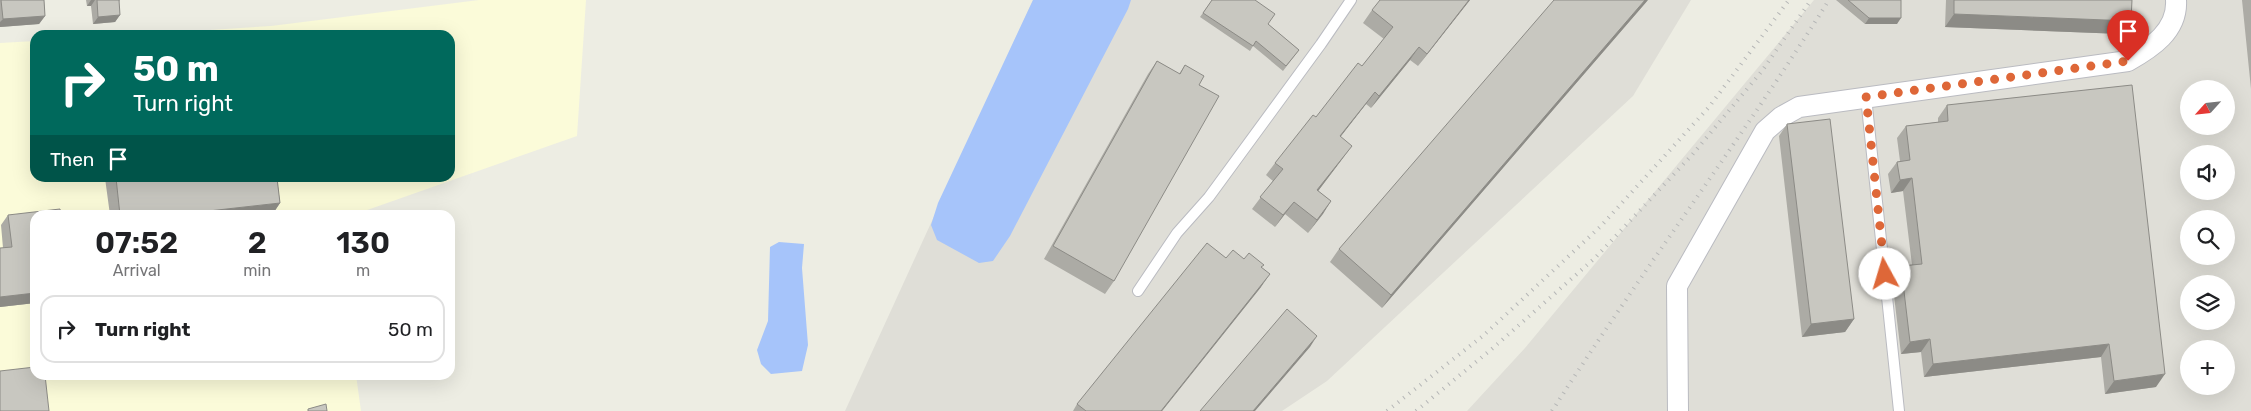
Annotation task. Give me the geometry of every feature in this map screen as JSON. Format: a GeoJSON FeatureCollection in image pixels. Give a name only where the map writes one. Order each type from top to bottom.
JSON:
{"type":"FeatureCollection","features":[{"type":"Feature","properties":{"kind":"street"},"geometry":{"type":"LineString","coordinates":[[1678,411],[1677,286],[1765,131],[1781,117],[1799,107],[2128,61],[2149,48],[2166,33],[2176,9],[2176,0]]}},
{"type":"Feature","properties":{"kind":"lane"},"geometry":{"type":"LineString","coordinates":[[1138,291],[1177,233],[1209,197],[1351,0]]}},
{"type":"Feature","properties":{"kind":"lane"},"geometry":{"type":"LineString","coordinates":[[1866,97],[1899,411]]}},
{"type":"Feature","properties":{"kind":"shaded area"},"geometry":{"type":"Polygon","coordinates":[[[479,0],[586,0],[577,136],[455,179],[455,30],[210,30],[271,26],[479,0]]]}},
{"type":"Feature","properties":{"kind":"shaded area"},"geometry":{"type":"Polygon","coordinates":[[[1033,0],[1691,0],[1633,96],[1327,381],[1282,411],[845,411],[1033,0]]]}},
{"type":"Feature","properties":{"kind":"shaded area"},"geometry":{"type":"Polygon","coordinates":[[[1814,0],[2251,0],[2251,411],[1467,411],[1525,348],[1814,0]]]}},
{"type":"Feature","properties":{"kind":"shaded area"},"geometry":{"type":"Polygon","coordinates":[[[30,41],[30,182],[447,182],[367,210],[30,210],[30,380],[357,380],[361,411],[0,411],[0,43],[30,41]]]}},
{"type":"Feature","properties":{"kind":"water"},"geometry":{"type":"Polygon","coordinates":[[[1033,0],[1131,0],[1010,236],[993,261],[979,263],[937,240],[931,225],[938,203],[1033,0]]]}},
{"type":"Feature","properties":{"kind":"water"},"geometry":{"type":"Polygon","coordinates":[[[779,242],[804,244],[802,268],[808,345],[802,371],[771,374],[761,364],[757,350],[768,321],[770,247],[779,242]]]}},
{"type":"Feature","properties":{"kind":"building"},"geometry":{"type":"Polygon","coordinates":[[[1,0],[44,0],[45,16],[3,19],[1,0]]]}},
{"type":"Feature","properties":{"kind":"building"},"geometry":{"type":"Polygon","coordinates":[[[97,0],[119,0],[120,15],[98,17],[97,0]]]}},
{"type":"Feature","properties":{"kind":"building"},"geometry":{"type":"Polygon","coordinates":[[[1212,0],[1255,0],[1275,14],[1268,24],[1299,50],[1286,66],[1256,41],[1253,46],[1203,13],[1212,0]]]}},
{"type":"Feature","properties":{"kind":"building"},"geometry":{"type":"Polygon","coordinates":[[[1380,0],[1469,0],[1427,54],[1419,47],[1379,96],[1375,92],[1340,136],[1352,146],[1317,190],[1331,201],[1317,220],[1294,202],[1283,215],[1260,197],[1283,169],[1275,163],[1313,115],[1316,117],[1358,63],[1362,66],[1393,27],[1372,10],[1380,0]]]}},
{"type":"Feature","properties":{"kind":"building"},"geometry":{"type":"Polygon","coordinates":[[[1554,0],[1645,0],[1391,295],[1339,249],[1554,0]]]}},
{"type":"Feature","properties":{"kind":"building"},"geometry":{"type":"Polygon","coordinates":[[[1848,0],[1901,0],[1901,18],[1869,18],[1848,0]]]}},
{"type":"Feature","properties":{"kind":"building"},"geometry":{"type":"Polygon","coordinates":[[[1954,0],[2132,0],[2131,21],[1954,14],[1954,0]]]}},
{"type":"Feature","properties":{"kind":"building"},"geometry":{"type":"Polygon","coordinates":[[[1157,61],[1180,74],[1185,65],[1204,76],[1199,85],[1219,96],[1114,281],[1053,246],[1157,61]]]}},
{"type":"Feature","properties":{"kind":"building"},"geometry":{"type":"Polygon","coordinates":[[[2132,85],[2165,374],[2114,381],[2109,344],[1933,364],[1930,339],[1910,342],[1901,266],[1922,264],[1912,178],[1900,180],[1897,162],[1910,160],[1906,126],[1948,121],[1947,105],[2132,85]]]}},
{"type":"Feature","properties":{"kind":"building"},"geometry":{"type":"Polygon","coordinates":[[[1830,119],[1854,319],[1811,324],[1787,124],[1830,119]]]}},
{"type":"Feature","properties":{"kind":"building"},"geometry":{"type":"Polygon","coordinates":[[[116,182],[277,182],[280,203],[218,210],[119,210],[116,182]]]}},
{"type":"Feature","properties":{"kind":"building"},"geometry":{"type":"Polygon","coordinates":[[[30,212],[30,294],[0,297],[0,248],[12,247],[8,215],[30,212]]]}},
{"type":"Feature","properties":{"kind":"building"},"geometry":{"type":"Polygon","coordinates":[[[1207,243],[1226,258],[1233,250],[1244,259],[1249,253],[1264,265],[1261,267],[1270,274],[1161,411],[1086,411],[1077,404],[1207,243]]]}},
{"type":"Feature","properties":{"kind":"building"},"geometry":{"type":"Polygon","coordinates":[[[1287,309],[1317,336],[1253,411],[1200,411],[1287,309]]]}},
{"type":"Feature","properties":{"kind":"building"},"geometry":{"type":"Polygon","coordinates":[[[30,368],[30,380],[46,380],[49,411],[0,411],[0,371],[30,368]]]}},
{"type":"Feature","properties":{"kind":"building"},"geometry":{"type":"Polygon","coordinates":[[[326,404],[327,411],[308,411],[308,409],[326,404]]]}},
{"type":"Feature","properties":{"kind":"railway"},"geometry":{"type":"LineString","coordinates":[[1387,411],[1484,335],[1601,226],[1709,107],[1789,0]]}},
{"type":"Feature","properties":{"kind":"railway"},"geometry":{"type":"LineString","coordinates":[[1416,411],[1493,348],[1595,258],[1692,155],[1762,71],[1811,0]]}},
{"type":"Feature","properties":{"kind":"railway"},"geometry":{"type":"LineString","coordinates":[[1552,411],[1620,308],[1761,104],[1829,0]]}},
{"type":"Feature","properties":{"kind":"route"},"geometry":{"type":"LineString","coordinates":[[1885,274],[1866,97],[2128,61]]}}]}
